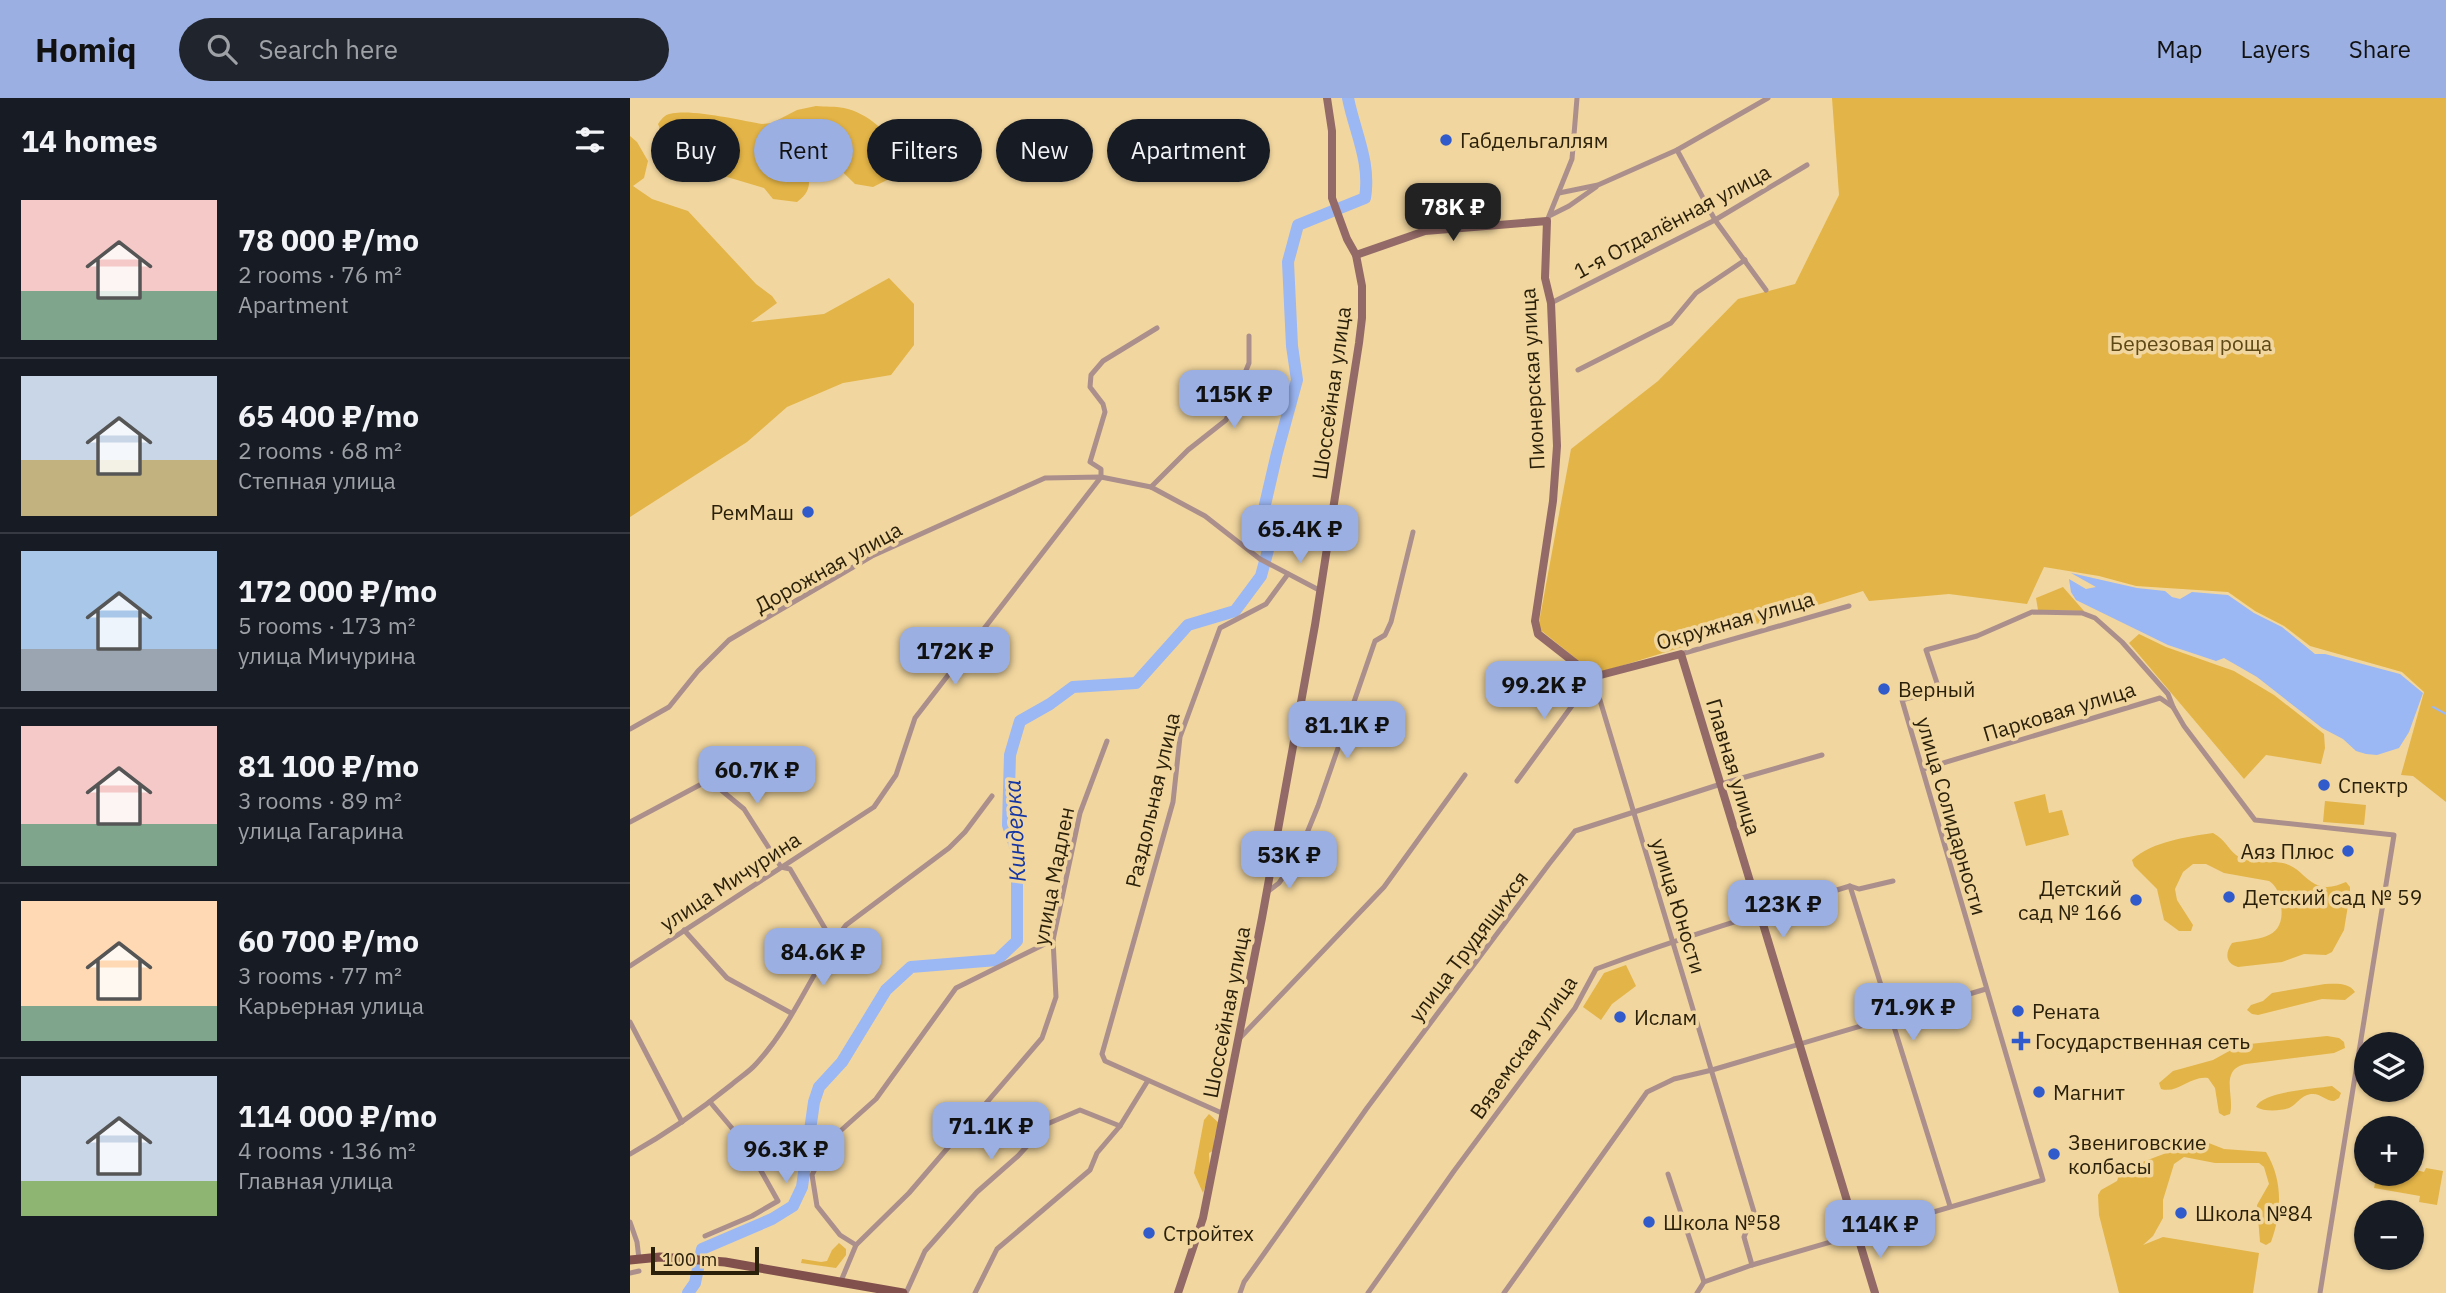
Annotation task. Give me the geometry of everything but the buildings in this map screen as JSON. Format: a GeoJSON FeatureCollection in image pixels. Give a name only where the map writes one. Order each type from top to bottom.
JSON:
{"type":"FeatureCollection","features":[{"type":"Feature","properties":{"kind":"main road"},"geometry":{"type":"LineString","coordinates":[[634,1259],[660,1257],[725,1262],[904,1293]]}},
{"type":"Feature","properties":{"kind":"street","name":"Шоссейная улица"},"geometry":{"type":"LineString","coordinates":[[1178,1293],[1203,1218],[1267,892],[1315,625],[1359,343],[1362,285],[1356,255],[1332,198],[1332,131],[1327,98]]}},
{"type":"Feature","properties":{"kind":"street","name":"Пионерская улица"},"geometry":{"type":"LineString","coordinates":[[1575,98],[1572,159],[1549,218],[1545,278],[1551,303],[1557,446],[1551,514],[1535,621],[1538,634],[1592,677]]}},
{"type":"Feature","properties":{"kind":"street"},"geometry":{"type":"LineString","coordinates":[[1559,193],[1598,185],[1678,150],[1768,98]]}},
{"type":"Feature","properties":{"kind":"street"},"geometry":{"type":"LineString","coordinates":[[1678,150],[1715,220],[1766,290]]}},
{"type":"Feature","properties":{"kind":"street","name":"1-я Отдалённая улица"},"geometry":{"type":"LineString","coordinates":[[1551,303],[1715,220],[1807,165]]}},
{"type":"Feature","properties":{"kind":"street"},"geometry":{"type":"LineString","coordinates":[[1356,255],[1425,231],[1549,218],[1598,185]]}},
{"type":"Feature","properties":{"kind":"street"},"geometry":{"type":"LineString","coordinates":[[1578,370],[1671,323],[1696,293],[1745,260]]}},
{"type":"Feature","properties":{"kind":"street"},"geometry":{"type":"LineString","coordinates":[[1101,477],[1101,469],[1090,462],[1105,412],[1103,404],[1090,387],[1091,375],[1103,361],[1157,328]]}},
{"type":"Feature","properties":{"kind":"street"},"geometry":{"type":"LineString","coordinates":[[1150,487],[1188,450],[1226,420],[1249,363],[1249,336]]}},
{"type":"Feature","properties":{"kind":"street","name":"Дорожная улица"},"geometry":{"type":"LineString","coordinates":[[630,729],[669,707],[698,671],[729,640],[872,556],[1045,478],[1101,477],[1150,487],[1205,516],[1260,559],[1319,590]]}},
{"type":"Feature","properties":{"kind":"street","name":"улица Мичурина"},"geometry":{"type":"LineString","coordinates":[[630,966],[874,807],[896,775],[915,718],[1101,477]]}},
{"type":"Feature","properties":{"kind":"street"},"geometry":{"type":"LineString","coordinates":[[1267,892],[1279,883],[1291,868],[1318,806],[1375,641],[1385,635],[1391,622],[1413,532]]}},
{"type":"Feature","properties":{"kind":"street","name":"Раздольная улица"},"geometry":{"type":"LineString","coordinates":[[1224,1114],[1147,1082],[1105,1061],[1102,1054],[1173,802],[1180,737],[1220,628],[1266,604],[1288,574]]}},
{"type":"Feature","properties":{"kind":"street","name":"Окружная улица"},"geometry":{"type":"LineString","coordinates":[[1592,677],[1849,606]]}},
{"type":"Feature","properties":{"kind":"street","name":"улица Солидарности"},"geometry":{"type":"LineString","coordinates":[[1950,1206],[2043,1180],[1902,700],[1939,689],[1926,650],[1977,636],[2032,612],[2069,611],[2082,612],[2095,618],[2122,642],[2168,694],[2173,707]]}},
{"type":"Feature","properties":{"kind":"street","name":"Главная улица"},"geometry":{"type":"LineString","coordinates":[[1681,654],[1875,1293]]}},
{"type":"Feature","properties":{"kind":"street"},"geometry":{"type":"LineString","coordinates":[[1517,781],[1592,677]]}},
{"type":"Feature","properties":{"kind":"street","name":"улица Юности"},"geometry":{"type":"LineString","coordinates":[[1592,677],[1754,1212],[1744,1237],[1752,1265]]}},
{"type":"Feature","properties":{"kind":"street","name":"Парковая улица"},"geometry":{"type":"LineString","coordinates":[[1923,769],[2156,698],[2173,707]]}},
{"type":"Feature","properties":{"kind":"street"},"geometry":{"type":"LineString","coordinates":[[2173,707],[2184,726],[2255,820],[2395,835],[2320,1293]]}},
{"type":"Feature","properties":{"kind":"street","name":"улица Мадлен"},"geometry":{"type":"LineString","coordinates":[[841,1281],[856,1245],[909,1193],[1042,1038],[1056,997],[1053,940],[1080,813],[1107,741]]}},
{"type":"Feature","properties":{"kind":"street","name":"улица Трудящихся"},"geometry":{"type":"LineString","coordinates":[[1240,1293],[1244,1282],[1367,1108],[1575,831],[1822,755]]}},
{"type":"Feature","properties":{"kind":"street"},"geometry":{"type":"LineString","coordinates":[[1238,1041],[1384,887],[1465,775]]}},
{"type":"Feature","properties":{"kind":"street"},"geometry":{"type":"LineString","coordinates":[[630,822],[709,780],[744,809],[781,867],[790,869],[833,942]]}},
{"type":"Feature","properties":{"kind":"street"},"geometry":{"type":"LineString","coordinates":[[630,1154],[682,1122],[755,1065],[846,925],[949,848],[965,832],[992,796]]}},
{"type":"Feature","properties":{"kind":"street"},"geometry":{"type":"LineString","coordinates":[[1271,867],[1281,871],[1291,868]]}},
{"type":"Feature","properties":{"kind":"street","name":"Вяземская улица"},"geometry":{"type":"LineString","coordinates":[[1368,1293],[1454,1171],[1575,1008],[1597,969],[1759,913],[1850,886],[1859,889],[1893,881]]}},
{"type":"Feature","properties":{"kind":"street"},"geometry":{"type":"LineString","coordinates":[[1697,1293],[1704,1282],[1752,1265],[1950,1206],[1850,886]]}},
{"type":"Feature","properties":{"kind":"street"},"geometry":{"type":"LineString","coordinates":[[684,930],[727,978],[791,1013]]}},
{"type":"Feature","properties":{"kind":"street"},"geometry":{"type":"LineString","coordinates":[[856,1245],[840,1235],[817,1206],[812,1175],[828,1142],[876,1100],[956,988],[1053,940]]}},
{"type":"Feature","properties":{"kind":"street"},"geometry":{"type":"LineString","coordinates":[[1504,1293],[1647,1092],[1674,1079],[1986,989]]}},
{"type":"Feature","properties":{"kind":"street"},"geometry":{"type":"LineString","coordinates":[[630,1022],[682,1122]]}},
{"type":"Feature","properties":{"kind":"street"},"geometry":{"type":"LineString","coordinates":[[975,1293],[997,1249],[1090,1170],[1097,1153],[1120,1126],[1147,1082]]}},
{"type":"Feature","properties":{"kind":"street"},"geometry":{"type":"LineString","coordinates":[[705,1236],[778,1201],[747,1146],[710,1102]]}},
{"type":"Feature","properties":{"kind":"street"},"geometry":{"type":"LineString","coordinates":[[904,1293],[925,1251],[977,1192],[1018,1156],[1047,1124],[1080,1110],[1120,1126]]}},
{"type":"Feature","properties":{"kind":"street"},"geometry":{"type":"LineString","coordinates":[[1668,1174],[1704,1282]]}},
{"type":"Feature","properties":{"kind":"street"},"geometry":{"type":"LineString","coordinates":[[630,1222],[637,1242],[634,1259]]}},
{"type":"Feature","properties":{"kind":"street"},"geometry":{"type":"LineString","coordinates":[[630,1273],[639,1271]]}},
{"type":"Feature","properties":{"kind":"green space","name":"Березовая роща"},"geometry":{"type":"Polygon","coordinates":[[[1832,98],[2446,98],[2446,802],[2413,776],[2401,775],[2424,692],[2402,672],[2310,646],[2284,626],[2255,611],[2228,592],[2136,586],[2099,576],[2044,567],[2027,604],[1949,594],[1869,601],[1863,591],[1595,674],[1538,628],[1571,449],[1658,381],[1738,299],[1795,284],[1839,195],[1832,98]]]}},
{"type":"Feature","properties":{"kind":"green space"},"geometry":{"type":"Polygon","coordinates":[[[816,106],[841,107],[853,110],[868,119],[867,182],[883,182],[873,187],[853,182],[853,119],[780,119],[797,110],[816,106]]]}},
{"type":"Feature","properties":{"kind":"green space"},"geometry":{"type":"Polygon","coordinates":[[[673,113],[734,119],[662,119],[673,113]]]}},
{"type":"Feature","properties":{"kind":"green space"},"geometry":{"type":"Polygon","coordinates":[[[740,120],[754,123],[754,182],[809,182],[804,196],[797,202],[773,199],[764,188],[740,181],[740,120]]]}},
{"type":"Feature","properties":{"kind":"green space"},"geometry":{"type":"Polygon","coordinates":[[[630,136],[637,142],[648,161],[644,178],[633,186],[652,199],[688,211],[777,303],[751,322],[824,314],[889,278],[914,304],[914,345],[891,375],[843,383],[787,407],[747,442],[630,517],[630,136]]]}},
{"type":"Feature","properties":{"kind":"green space"},"geometry":{"type":"Polygon","coordinates":[[[2063,587],[2084,611],[2038,610],[2036,598],[2063,587]]]}},
{"type":"Feature","properties":{"kind":"green space"},"geometry":{"type":"Polygon","coordinates":[[[2139,634],[2166,647],[2234,671],[2274,695],[2324,734],[2325,748],[2321,764],[2266,755],[2244,779],[2129,643],[2139,634]]]}},
{"type":"Feature","properties":{"kind":"green space"},"geometry":{"type":"Polygon","coordinates":[[[2045,794],[2049,813],[2062,810],[2069,835],[2026,846],[2014,802],[2045,794]]]}},
{"type":"Feature","properties":{"kind":"green space"},"geometry":{"type":"Polygon","coordinates":[[[2325,801],[2366,805],[2364,825],[2323,822],[2325,801]]]}},
{"type":"Feature","properties":{"kind":"green space"},"geometry":{"type":"Polygon","coordinates":[[[2213,833],[2242,859],[2289,865],[2311,882],[2323,887],[2346,882],[2350,893],[2344,930],[2332,952],[2326,955],[2304,954],[2282,962],[2238,967],[2231,963],[2227,957],[2232,943],[2261,938],[2275,931],[2281,916],[2280,898],[2269,881],[2224,873],[2206,864],[2193,864],[2183,872],[2175,889],[2177,900],[2193,925],[2191,931],[2179,931],[2164,920],[2157,889],[2134,866],[2132,860],[2160,844],[2213,833]]]}},
{"type":"Feature","properties":{"kind":"green space"},"geometry":{"type":"Polygon","coordinates":[[[1626,965],[1636,986],[1612,1004],[1601,1020],[1583,1007],[1604,973],[1626,965]]]}},
{"type":"Feature","properties":{"kind":"green space"},"geometry":{"type":"Polygon","coordinates":[[[2325,984],[2345,985],[2355,992],[2345,1000],[2322,999],[2258,1015],[2247,1010],[2272,993],[2325,984]]]}},
{"type":"Feature","properties":{"kind":"green space"},"geometry":{"type":"Polygon","coordinates":[[[2327,1036],[2339,1038],[2344,1042],[2345,1048],[2334,1053],[2238,1067],[2230,1078],[2230,1114],[2224,1116],[2219,1113],[2215,1088],[2208,1078],[2196,1079],[2167,1090],[2161,1089],[2159,1083],[2173,1071],[2213,1060],[2240,1045],[2327,1036]]]}},
{"type":"Feature","properties":{"kind":"green space"},"geometry":{"type":"Polygon","coordinates":[[[2332,1086],[2341,1093],[2334,1101],[2313,1094],[2305,1096],[2286,1109],[2268,1110],[2256,1107],[2268,1097],[2278,1094],[2332,1086]]]}},
{"type":"Feature","properties":{"kind":"green space"},"geometry":{"type":"Polygon","coordinates":[[[1209,1114],[1220,1124],[1213,1151],[1209,1153],[1210,1172],[1203,1193],[1194,1173],[1204,1120],[1209,1114]]]}},
{"type":"Feature","properties":{"kind":"green space"},"geometry":{"type":"Polygon","coordinates":[[[2201,1140],[2224,1149],[2266,1152],[2276,1174],[2279,1196],[2271,1242],[2266,1245],[2260,1242],[2257,1205],[2269,1184],[2264,1167],[2259,1163],[2215,1163],[2184,1157],[2174,1164],[2163,1200],[2163,1218],[2153,1236],[2143,1245],[2163,1237],[2259,1253],[2253,1293],[2119,1293],[2099,1215],[2098,1195],[2101,1190],[2117,1181],[2119,1175],[2129,1167],[2201,1140]]]}},
{"type":"Feature","properties":{"kind":"green space"},"geometry":{"type":"Polygon","coordinates":[[[2426,1168],[2443,1171],[2437,1205],[2424,1203],[2424,1200],[2419,1200],[2420,1196],[2374,1188],[2424,1186],[2426,1168]]]}},
{"type":"Feature","properties":{"kind":"green space"},"geometry":{"type":"Polygon","coordinates":[[[839,1243],[846,1249],[846,1255],[836,1268],[801,1263],[802,1259],[827,1261],[839,1243]]]}},
{"type":"Feature","properties":{"kind":"water"},"geometry":{"type":"Polygon","coordinates":[[[2071,573],[2137,588],[2165,591],[2180,599],[2192,592],[2228,595],[2254,613],[2282,627],[2315,654],[2325,654],[2400,674],[2423,693],[2409,732],[2399,748],[2377,755],[2356,751],[2257,677],[2224,658],[2216,661],[2168,645],[2076,600],[2071,592],[2069,579],[2086,589],[2096,587],[2071,573]]]}},
{"type":"Feature","properties":{"kind":"waterway","name":"Киндерка"},"geometry":{"type":"LineString","coordinates":[[688,1293],[695,1283],[702,1249],[772,1219],[793,1206],[802,1187],[814,1102],[819,1087],[842,1062],[886,990],[911,967],[997,960],[1017,941],[1017,852],[1008,825],[1010,755],[1020,721],[1073,687],[1136,683],[1188,625],[1235,611],[1261,576],[1268,550],[1261,522],[1297,380],[1292,346],[1288,262],[1298,225],[1365,198],[1364,160],[1348,98]]}},
{"type":"Feature","properties":{"kind":"waterway"},"geometry":{"type":"LineString","coordinates":[[2433,707],[2446,714]]}},
{"type":"Feature","properties":{"kind":"place","name":"Габдельгаллям"},"geometry":{"type":"Point","coordinates":[1446,140]}},
{"type":"Feature","properties":{"kind":"place","name":"РемМаш"},"geometry":{"type":"Point","coordinates":[808,512]}},
{"type":"Feature","properties":{"kind":"place","name":"Верный"},"geometry":{"type":"Point","coordinates":[1884,689]}},
{"type":"Feature","properties":{"kind":"place","name":"Спектр"},"geometry":{"type":"Point","coordinates":[2324,785]}},
{"type":"Feature","properties":{"kind":"place","name":"Аяз Плюс"},"geometry":{"type":"Point","coordinates":[2348,851]}},
{"type":"Feature","properties":{"kind":"place","name":"Детский сад № 59"},"geometry":{"type":"Point","coordinates":[2229,897]}},
{"type":"Feature","properties":{"kind":"place","name":"Детский сад № 166"},"geometry":{"type":"Point","coordinates":[2136,900]}},
{"type":"Feature","properties":{"kind":"place","name":"Рената"},"geometry":{"type":"Point","coordinates":[2018,1011]}},
{"type":"Feature","properties":{"kind":"place","name":"Ислам"},"geometry":{"type":"Point","coordinates":[1620,1017]}},
{"type":"Feature","properties":{"kind":"place","name":"Государственная сеть"},"geometry":{"type":"Point","coordinates":[2021,1041]}},
{"type":"Feature","properties":{"kind":"place","name":"Магнит"},"geometry":{"type":"Point","coordinates":[2039,1092]}},
{"type":"Feature","properties":{"kind":"place","name":"Звениговские колбасы"},"geometry":{"type":"Point","coordinates":[2054,1154]}},
{"type":"Feature","properties":{"kind":"place","name":"Школа №84"},"geometry":{"type":"Point","coordinates":[2181,1213]}},
{"type":"Feature","properties":{"kind":"place","name":"Школа №58"},"geometry":{"type":"Point","coordinates":[1649,1222]}},
{"type":"Feature","properties":{"kind":"place","name":"Стройтех"},"geometry":{"type":"Point","coordinates":[1149,1233]}}]}
